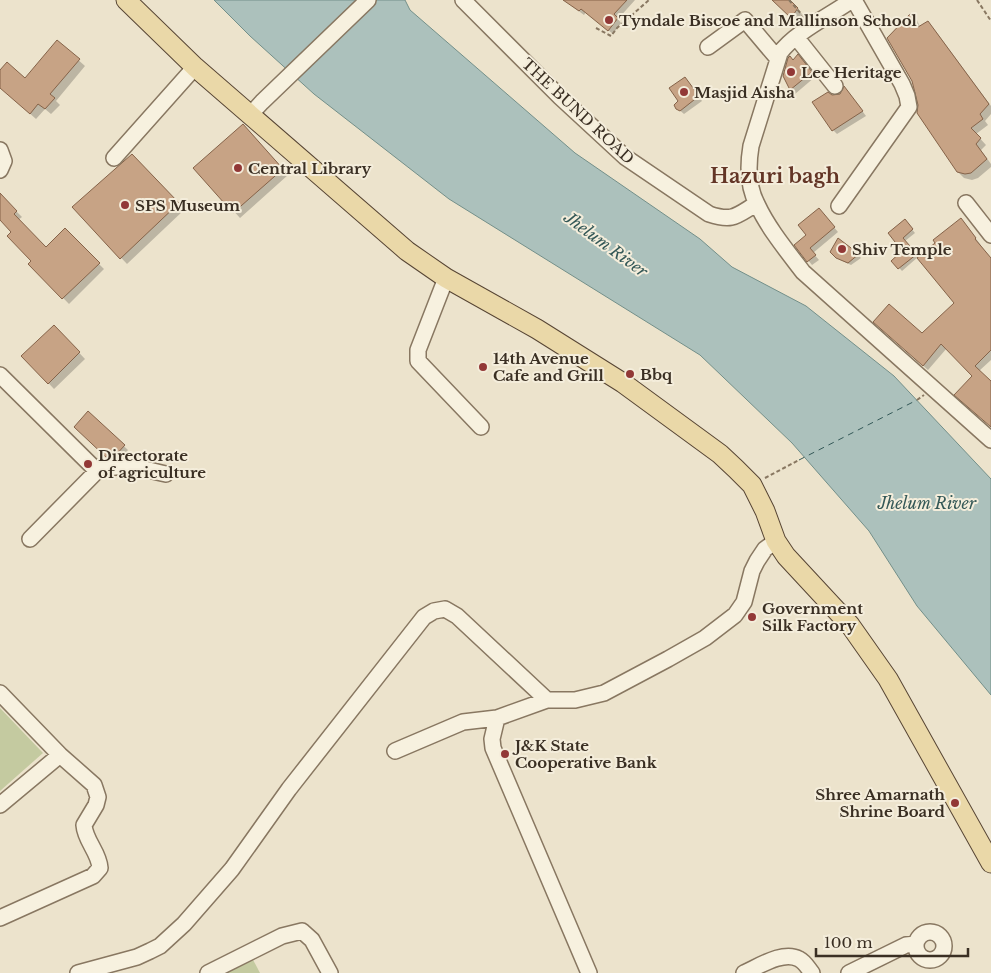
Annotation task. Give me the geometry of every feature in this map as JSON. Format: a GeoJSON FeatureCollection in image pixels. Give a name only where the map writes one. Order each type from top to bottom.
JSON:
{"type":"FeatureCollection","features":[{"type":"Feature","properties":{"kind":"main road"},"geometry":{"type":"LineString","coordinates":[[126,0],[196,67],[256,109],[407,251],[446,278],[538,329],[622,383],[720,454],[752,485],[765,511],[776,541],[786,556],[850,625],[888,679],[991,863]]}},
{"type":"Feature","properties":{"kind":"street"},"geometry":{"type":"LineString","coordinates":[[256,109],[368,0]]}},
{"type":"Feature","properties":{"kind":"street","name":"THE BUND ROAD"},"geometry":{"type":"LineString","coordinates":[[463,0],[560,97],[625,157],[709,214],[724,219],[737,216],[756,204]]}},
{"type":"Feature","properties":{"kind":"street"},"geometry":{"type":"LineString","coordinates":[[839,206],[909,107],[908,96],[902,84],[853,0],[796,37],[785,46],[778,59],[758,121],[748,161],[756,204],[781,243],[803,272],[991,440]]}},
{"type":"Feature","properties":{"kind":"street"},"geometry":{"type":"LineString","coordinates":[[708,47],[745,20],[778,59]]}},
{"type":"Feature","properties":{"kind":"street"},"geometry":{"type":"LineString","coordinates":[[796,37],[836,86]]}},
{"type":"Feature","properties":{"kind":"street"},"geometry":{"type":"LineString","coordinates":[[114,158],[196,67]]}},
{"type":"Feature","properties":{"kind":"street"},"geometry":{"type":"LineString","coordinates":[[0,150],[4,161],[0,170]]}},
{"type":"Feature","properties":{"kind":"street"},"geometry":{"type":"LineString","coordinates":[[966,203],[991,235]]}},
{"type":"Feature","properties":{"kind":"street"},"geometry":{"type":"LineString","coordinates":[[446,278],[418,350],[418,361],[481,427]]}},
{"type":"Feature","properties":{"kind":"street"},"geometry":{"type":"LineString","coordinates":[[0,375],[98,471]]}},
{"type":"Feature","properties":{"kind":"street"},"geometry":{"type":"LineString","coordinates":[[30,539],[98,471],[113,466],[134,466],[166,474]]}},
{"type":"Feature","properties":{"kind":"street"},"geometry":{"type":"LineString","coordinates":[[394,751],[463,722],[497,718],[548,700],[575,700],[604,692],[642,674],[714,632],[736,614],[744,602],[752,571],[757,561],[766,549],[776,541]]}},
{"type":"Feature","properties":{"kind":"street"},"geometry":{"type":"LineString","coordinates":[[78,973],[137,957],[150,951],[160,946],[184,924],[232,869],[289,788],[355,703],[424,617],[434,610],[444,609],[457,616],[548,700]]}},
{"type":"Feature","properties":{"kind":"street"},"geometry":{"type":"LineString","coordinates":[[0,693],[60,755],[94,785],[98,792],[98,797],[96,805],[84,825],[87,840],[98,857],[100,868],[93,876],[0,918]]}},
{"type":"Feature","properties":{"kind":"street"},"geometry":{"type":"LineString","coordinates":[[497,718],[492,739],[493,748],[588,973]]}},
{"type":"Feature","properties":{"kind":"street"},"geometry":{"type":"LineString","coordinates":[[0,805],[60,755]]}},
{"type":"Feature","properties":{"kind":"street"},"geometry":{"type":"LineString","coordinates":[[208,973],[282,936],[302,930],[312,940],[330,973]]}},
{"type":"Feature","properties":{"kind":"street"},"geometry":{"type":"LineString","coordinates":[[849,973],[906,945],[916,944]]}},
{"type":"Feature","properties":{"kind":"street"},"geometry":{"type":"LineString","coordinates":[[744,973],[777,958],[788,956],[800,959],[812,973]]}},
{"type":"Feature","properties":{"kind":"path"},"geometry":{"type":"LineString","coordinates":[[596,28],[611,36],[617,28],[649,0]]}},
{"type":"Feature","properties":{"kind":"path"},"geometry":{"type":"LineString","coordinates":[[790,0],[812,27]]}},
{"type":"Feature","properties":{"kind":"path"},"geometry":{"type":"LineString","coordinates":[[977,0],[991,21]]}},
{"type":"Feature","properties":{"kind":"path"},"geometry":{"type":"LineString","coordinates":[[752,485],[800,460]]}},
{"type":"Feature","properties":{"kind":"green space"},"geometry":{"type":"Polygon","coordinates":[[[0,708],[43,753],[0,791],[0,708]]]}},
{"type":"Feature","properties":{"kind":"green space"},"geometry":{"type":"Polygon","coordinates":[[[250,954],[260,973],[215,973],[250,954]]]}},
{"type":"Feature","properties":{"kind":"water","name":"Jhelum River"},"geometry":{"type":"Polygon","coordinates":[[[214,0],[405,0],[410,10],[575,153],[700,239],[732,267],[806,306],[894,376],[991,479],[991,695],[917,606],[869,531],[792,443],[700,355],[449,199],[314,94],[250,36],[214,0]]]}},
{"type":"Feature","properties":{"kind":"building"},"geometry":{"type":"Polygon","coordinates":[[[563,0],[627,0],[614,14],[618,18],[608,31],[581,9],[579,11],[563,0]]]}},
{"type":"Feature","properties":{"kind":"building"},"geometry":{"type":"Polygon","coordinates":[[[772,0],[790,0],[798,8],[791,18],[772,0]]]}},
{"type":"Feature","properties":{"kind":"building"},"geometry":{"type":"Polygon","coordinates":[[[911,13],[918,27],[928,21],[989,104],[980,114],[983,119],[971,128],[981,138],[976,144],[987,159],[971,173],[957,172],[917,113],[918,105],[912,81],[887,38],[911,13]]]}},
{"type":"Feature","properties":{"kind":"building"},"geometry":{"type":"Polygon","coordinates":[[[57,40],[80,59],[50,94],[55,98],[45,109],[38,104],[30,114],[0,88],[0,70],[7,62],[25,78],[57,40]]]}},
{"type":"Feature","properties":{"kind":"building","name":"Lee Heritage"},"geometry":{"type":"Polygon","coordinates":[[[798,54],[812,72],[790,90],[783,76],[788,58],[790,56],[793,60],[798,54]]]}},
{"type":"Feature","properties":{"kind":"building","name":"Masjid Aisha"},"geometry":{"type":"Polygon","coordinates":[[[685,77],[699,96],[680,111],[674,105],[678,101],[669,88],[685,77]]]}},
{"type":"Feature","properties":{"kind":"building"},"geometry":{"type":"Polygon","coordinates":[[[844,86],[863,111],[832,131],[812,102],[828,92],[832,95],[840,94],[844,86]]]}},
{"type":"Feature","properties":{"kind":"building","name":"Central Library"},"geometry":{"type":"Polygon","coordinates":[[[243,124],[283,169],[233,213],[193,168],[243,124]]]}},
{"type":"Feature","properties":{"kind":"building","name":"SPS Museum"},"geometry":{"type":"Polygon","coordinates":[[[132,154],[179,203],[120,259],[72,207],[132,154]]]}},
{"type":"Feature","properties":{"kind":"building"},"geometry":{"type":"Polygon","coordinates":[[[0,193],[17,211],[14,214],[46,247],[65,228],[100,263],[62,299],[28,264],[31,261],[7,236],[11,232],[0,220],[0,193]]]}},
{"type":"Feature","properties":{"kind":"building"},"geometry":{"type":"Polygon","coordinates":[[[819,208],[835,227],[810,248],[816,255],[807,262],[794,245],[806,235],[798,225],[819,208]]]}},
{"type":"Feature","properties":{"kind":"building"},"geometry":{"type":"Polygon","coordinates":[[[961,218],[991,258],[991,350],[975,366],[991,381],[991,427],[954,395],[972,376],[941,344],[923,366],[873,322],[889,304],[922,333],[954,303],[917,258],[935,243],[933,240],[961,218]]]}},
{"type":"Feature","properties":{"kind":"building"},"geometry":{"type":"Polygon","coordinates":[[[905,219],[913,229],[903,238],[917,254],[898,269],[891,261],[902,251],[888,233],[905,219]]]}},
{"type":"Feature","properties":{"kind":"building","name":"Shiv Temple"},"geometry":{"type":"Polygon","coordinates":[[[838,238],[859,254],[848,263],[836,258],[830,252],[838,238]]]}},
{"type":"Feature","properties":{"kind":"building"},"geometry":{"type":"Polygon","coordinates":[[[54,325],[80,352],[48,384],[21,356],[54,325]]]}},
{"type":"Feature","properties":{"kind":"building"},"geometry":{"type":"Polygon","coordinates":[[[88,411],[125,445],[113,458],[108,459],[74,427],[88,411]]]}},
{"type":"Feature","properties":{"kind":"ferry route"},"geometry":{"type":"LineString","coordinates":[[799,460],[917,400]]}},
{"type":"Feature","properties":{"kind":"place","name":"Tyndale Biscoe and Mallinson School"},"geometry":{"type":"Point","coordinates":[609,20]}},
{"type":"Feature","properties":{"kind":"place","name":"Lee Heritage"},"geometry":{"type":"Point","coordinates":[791,72]}},
{"type":"Feature","properties":{"kind":"place","name":"Masjid Aisha"},"geometry":{"type":"Point","coordinates":[684,92]}},
{"type":"Feature","properties":{"kind":"place","name":"Central Library"},"geometry":{"type":"Point","coordinates":[238,168]}},
{"type":"Feature","properties":{"kind":"place","name":"SPS Museum"},"geometry":{"type":"Point","coordinates":[125,205]}},
{"type":"Feature","properties":{"kind":"place","name":"Shiv Temple"},"geometry":{"type":"Point","coordinates":[842,249]}},
{"type":"Feature","properties":{"kind":"place","name":"14th Avenue Cafe and Grill"},"geometry":{"type":"Point","coordinates":[483,367]}},
{"type":"Feature","properties":{"kind":"place","name":"Bbq"},"geometry":{"type":"Point","coordinates":[630,374]}},
{"type":"Feature","properties":{"kind":"place","name":"Directorate of agriculture"},"geometry":{"type":"Point","coordinates":[88,464]}},
{"type":"Feature","properties":{"kind":"place","name":"Government Silk Factory"},"geometry":{"type":"Point","coordinates":[752,617]}},
{"type":"Feature","properties":{"kind":"place","name":"J&K State Cooperative Bank"},"geometry":{"type":"Point","coordinates":[505,754]}},
{"type":"Feature","properties":{"kind":"place","name":"Shree Amarnath Shrine Board"},"geometry":{"type":"Point","coordinates":[955,803]}},
{"type":"Feature","properties":{"kind":"district","name":"Hazuri bagh"},"geometry":{"type":"Point","coordinates":[775,176]}}]}
